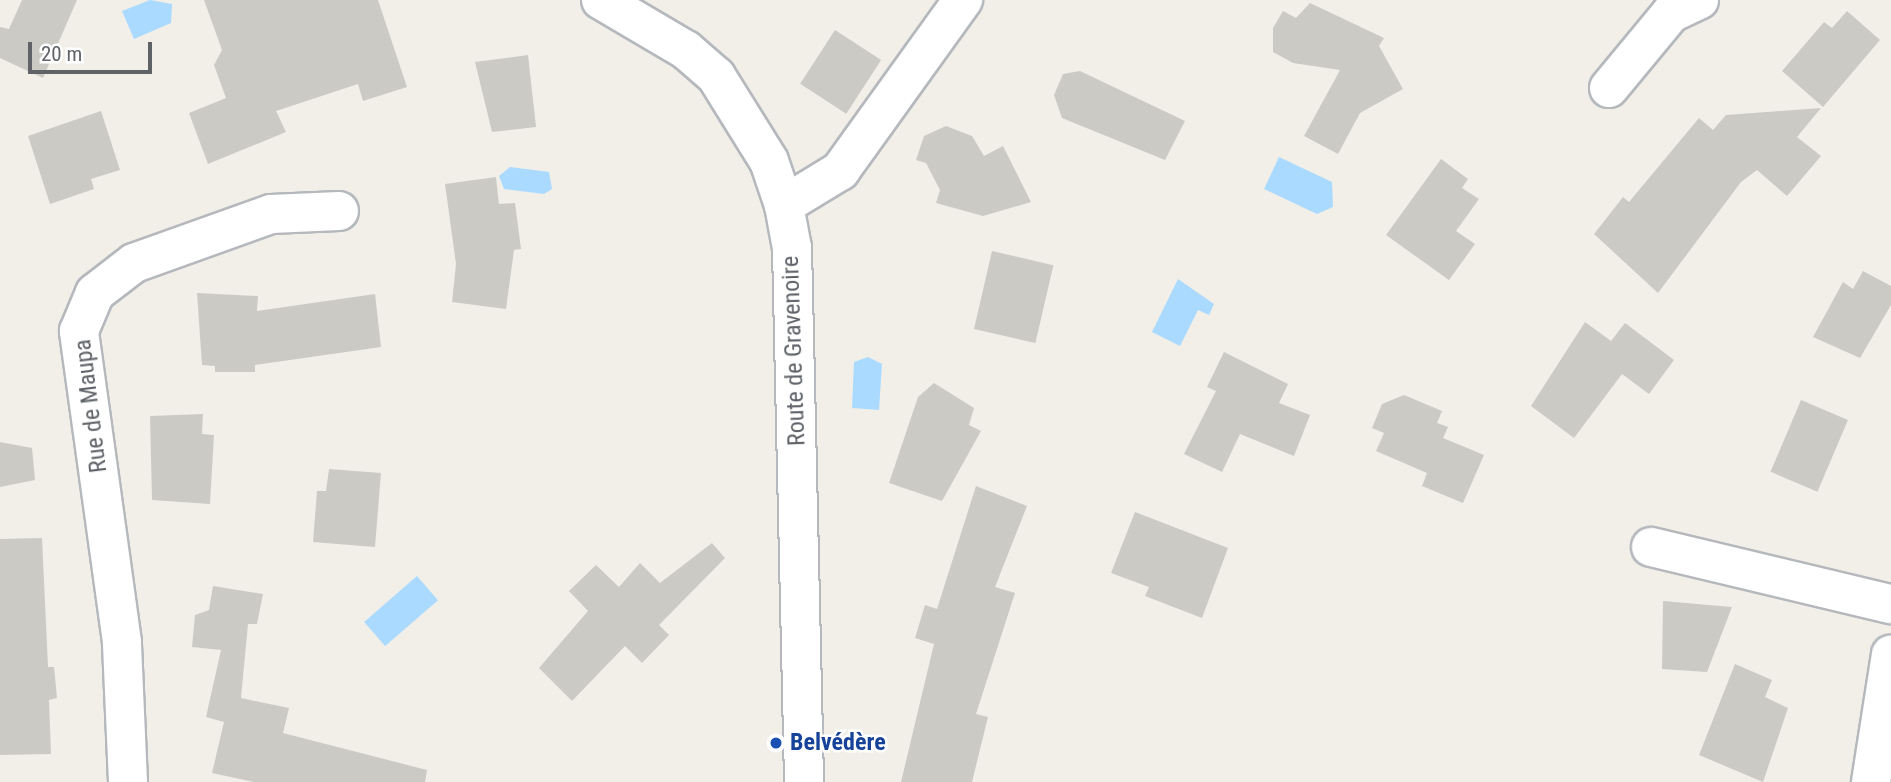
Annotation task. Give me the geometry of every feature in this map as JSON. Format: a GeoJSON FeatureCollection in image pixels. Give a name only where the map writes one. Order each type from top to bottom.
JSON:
{"type":"FeatureCollection","features":[{"type":"Feature","properties":{"kind":"street","name":"Route de Gravenoire"},"geometry":{"type":"LineString","coordinates":[[601,0],[686,50],[716,76],[757,137],[784,205],[792,248],[804,782]]}},
{"type":"Feature","properties":{"kind":"street"},"geometry":{"type":"LineString","coordinates":[[784,205],[840,171],[963,0]]}},
{"type":"Feature","properties":{"kind":"street"},"geometry":{"type":"LineString","coordinates":[[1609,88],[1671,13],[1699,0]]}},
{"type":"Feature","properties":{"kind":"street","name":"Rue de Maupa"},"geometry":{"type":"LineString","coordinates":[[128,782],[122,642],[79,331],[95,293],[134,263],[271,214],[339,211]]}},
{"type":"Feature","properties":{"kind":"street"},"geometry":{"type":"LineString","coordinates":[[1651,547],[1891,604]]}},
{"type":"Feature","properties":{"kind":"street"},"geometry":{"type":"LineString","coordinates":[[1871,782],[1891,654]]}},
{"type":"Feature","properties":{"kind":"water"},"geometry":{"type":"Polygon","coordinates":[[[150,0],[172,4],[171,23],[134,39],[122,11],[150,0]]]}},
{"type":"Feature","properties":{"kind":"water"},"geometry":{"type":"Polygon","coordinates":[[[1279,157],[1332,182],[1333,207],[1317,214],[1264,189],[1279,157]]]}},
{"type":"Feature","properties":{"kind":"water"},"geometry":{"type":"Polygon","coordinates":[[[510,167],[549,172],[552,189],[544,194],[504,189],[499,176],[510,167]]]}},
{"type":"Feature","properties":{"kind":"water"},"geometry":{"type":"Polygon","coordinates":[[[1178,279],[1214,304],[1209,315],[1198,310],[1180,346],[1152,332],[1178,279]]]}},
{"type":"Feature","properties":{"kind":"water"},"geometry":{"type":"Polygon","coordinates":[[[868,357],[882,364],[879,410],[852,408],[854,362],[868,357]]]}},
{"type":"Feature","properties":{"kind":"water"},"geometry":{"type":"Polygon","coordinates":[[[417,576],[438,600],[385,646],[364,622],[417,576]]]}},
{"type":"Feature","properties":{"kind":"building"},"geometry":{"type":"Polygon","coordinates":[[[22,0],[77,0],[43,78],[0,58],[0,27],[9,29],[22,0]]]}},
{"type":"Feature","properties":{"kind":"building"},"geometry":{"type":"Polygon","coordinates":[[[204,0],[378,0],[407,87],[363,101],[358,84],[276,111],[286,132],[208,164],[189,113],[226,98],[214,65],[222,50],[204,0]]]}},
{"type":"Feature","properties":{"kind":"building"},"geometry":{"type":"Polygon","coordinates":[[[1310,3],[1384,38],[1379,46],[1403,89],[1360,113],[1338,154],[1304,136],[1340,70],[1293,63],[1273,52],[1273,28],[1283,11],[1296,18],[1310,3]]]}},
{"type":"Feature","properties":{"kind":"building"},"geometry":{"type":"Polygon","coordinates":[[[1847,11],[1880,40],[1823,107],[1782,71],[1824,22],[1832,28],[1847,11]]]}},
{"type":"Feature","properties":{"kind":"building"},"geometry":{"type":"Polygon","coordinates":[[[835,30],[881,60],[846,114],[800,84],[835,30]]]}},
{"type":"Feature","properties":{"kind":"building"},"geometry":{"type":"Polygon","coordinates":[[[528,55],[536,127],[492,132],[475,62],[528,55]]]}},
{"type":"Feature","properties":{"kind":"building"},"geometry":{"type":"Polygon","coordinates":[[[1080,71],[1185,121],[1165,160],[1062,118],[1054,95],[1063,74],[1080,71]]]}},
{"type":"Feature","properties":{"kind":"building"},"geometry":{"type":"Polygon","coordinates":[[[1821,108],[1797,137],[1821,156],[1787,196],[1757,170],[1741,182],[1658,293],[1594,234],[1623,197],[1629,202],[1699,118],[1713,130],[1726,115],[1821,108]]]}},
{"type":"Feature","properties":{"kind":"building"},"geometry":{"type":"Polygon","coordinates":[[[101,111],[120,170],[91,179],[94,189],[50,204],[28,136],[101,111]]]}},
{"type":"Feature","properties":{"kind":"building"},"geometry":{"type":"Polygon","coordinates":[[[946,126],[972,136],[984,156],[1003,146],[1031,202],[983,216],[936,203],[940,190],[926,163],[916,160],[924,136],[946,126]]]}},
{"type":"Feature","properties":{"kind":"building"},"geometry":{"type":"Polygon","coordinates":[[[1441,159],[1468,179],[1462,188],[1479,199],[1456,231],[1475,244],[1449,280],[1386,235],[1441,159]]]}},
{"type":"Feature","properties":{"kind":"building"},"geometry":{"type":"Polygon","coordinates":[[[496,177],[499,204],[515,203],[521,249],[514,250],[506,309],[452,302],[456,264],[445,184],[496,177]]]}},
{"type":"Feature","properties":{"kind":"building"},"geometry":{"type":"Polygon","coordinates":[[[992,251],[1053,265],[1035,343],[974,329],[992,251]]]}},
{"type":"Feature","properties":{"kind":"building"},"geometry":{"type":"Polygon","coordinates":[[[1863,271],[1891,286],[1891,305],[1860,358],[1813,337],[1843,282],[1853,289],[1863,271]]]}},
{"type":"Feature","properties":{"kind":"building"},"geometry":{"type":"Polygon","coordinates":[[[197,293],[258,296],[257,311],[375,294],[381,347],[255,365],[255,372],[215,372],[215,366],[202,365],[197,293]]]}},
{"type":"Feature","properties":{"kind":"building"},"geometry":{"type":"Polygon","coordinates":[[[1585,322],[1611,341],[1625,323],[1674,360],[1649,394],[1622,374],[1574,438],[1531,406],[1585,322]]]}},
{"type":"Feature","properties":{"kind":"building"},"geometry":{"type":"Polygon","coordinates":[[[1224,352],[1288,384],[1279,403],[1310,415],[1294,456],[1240,434],[1222,472],[1184,454],[1216,391],[1207,387],[1224,352]]]}},
{"type":"Feature","properties":{"kind":"building"},"geometry":{"type":"Polygon","coordinates":[[[934,383],[974,408],[969,425],[981,431],[942,501],[889,483],[918,397],[934,383]]]}},
{"type":"Feature","properties":{"kind":"building"},"geometry":{"type":"Polygon","coordinates":[[[1404,395],[1442,411],[1437,423],[1448,427],[1443,438],[1484,455],[1463,503],[1422,486],[1427,473],[1376,451],[1384,433],[1372,428],[1382,404],[1404,395]]]}},
{"type":"Feature","properties":{"kind":"building"},"geometry":{"type":"Polygon","coordinates":[[[1801,400],[1848,420],[1817,492],[1771,472],[1801,400]]]}},
{"type":"Feature","properties":{"kind":"building"},"geometry":{"type":"Polygon","coordinates":[[[203,414],[202,434],[214,435],[210,504],[152,500],[150,416],[203,414]]]}},
{"type":"Feature","properties":{"kind":"building"},"geometry":{"type":"Polygon","coordinates":[[[0,442],[32,448],[35,480],[0,487],[0,442]]]}},
{"type":"Feature","properties":{"kind":"building"},"geometry":{"type":"Polygon","coordinates":[[[329,469],[381,473],[375,547],[313,542],[317,491],[326,491],[329,469]]]}},
{"type":"Feature","properties":{"kind":"building"},"geometry":{"type":"Polygon","coordinates":[[[976,486],[1027,506],[995,587],[1015,593],[976,714],[988,717],[972,782],[901,782],[934,644],[915,638],[925,605],[937,609],[976,486]]]}},
{"type":"Feature","properties":{"kind":"building"},"geometry":{"type":"Polygon","coordinates":[[[1135,512],[1228,548],[1202,618],[1145,596],[1149,587],[1111,573],[1135,512]]]}},
{"type":"Feature","properties":{"kind":"building"},"geometry":{"type":"Polygon","coordinates":[[[42,538],[48,667],[54,667],[57,698],[49,700],[51,754],[0,755],[0,539],[42,538]]]}},
{"type":"Feature","properties":{"kind":"building"},"geometry":{"type":"Polygon","coordinates":[[[712,543],[725,558],[659,625],[669,635],[642,663],[625,646],[572,701],[539,668],[588,611],[569,591],[596,565],[619,587],[640,563],[660,583],[712,543]]]}},
{"type":"Feature","properties":{"kind":"building"},"geometry":{"type":"Polygon","coordinates":[[[213,586],[263,594],[257,624],[248,624],[241,698],[289,708],[283,733],[427,770],[425,782],[254,782],[212,773],[224,722],[206,717],[221,650],[192,647],[195,615],[209,610],[213,586]]]}},
{"type":"Feature","properties":{"kind":"building"},"geometry":{"type":"Polygon","coordinates":[[[1663,601],[1732,607],[1707,672],[1662,669],[1663,601]]]}},
{"type":"Feature","properties":{"kind":"building"},"geometry":{"type":"Polygon","coordinates":[[[1735,664],[1772,680],[1765,697],[1788,708],[1763,782],[1699,755],[1735,664]]]}},
{"type":"Feature","properties":{"kind":"place","name":"Belvédère"},"geometry":{"type":"Point","coordinates":[776,743]}}]}
